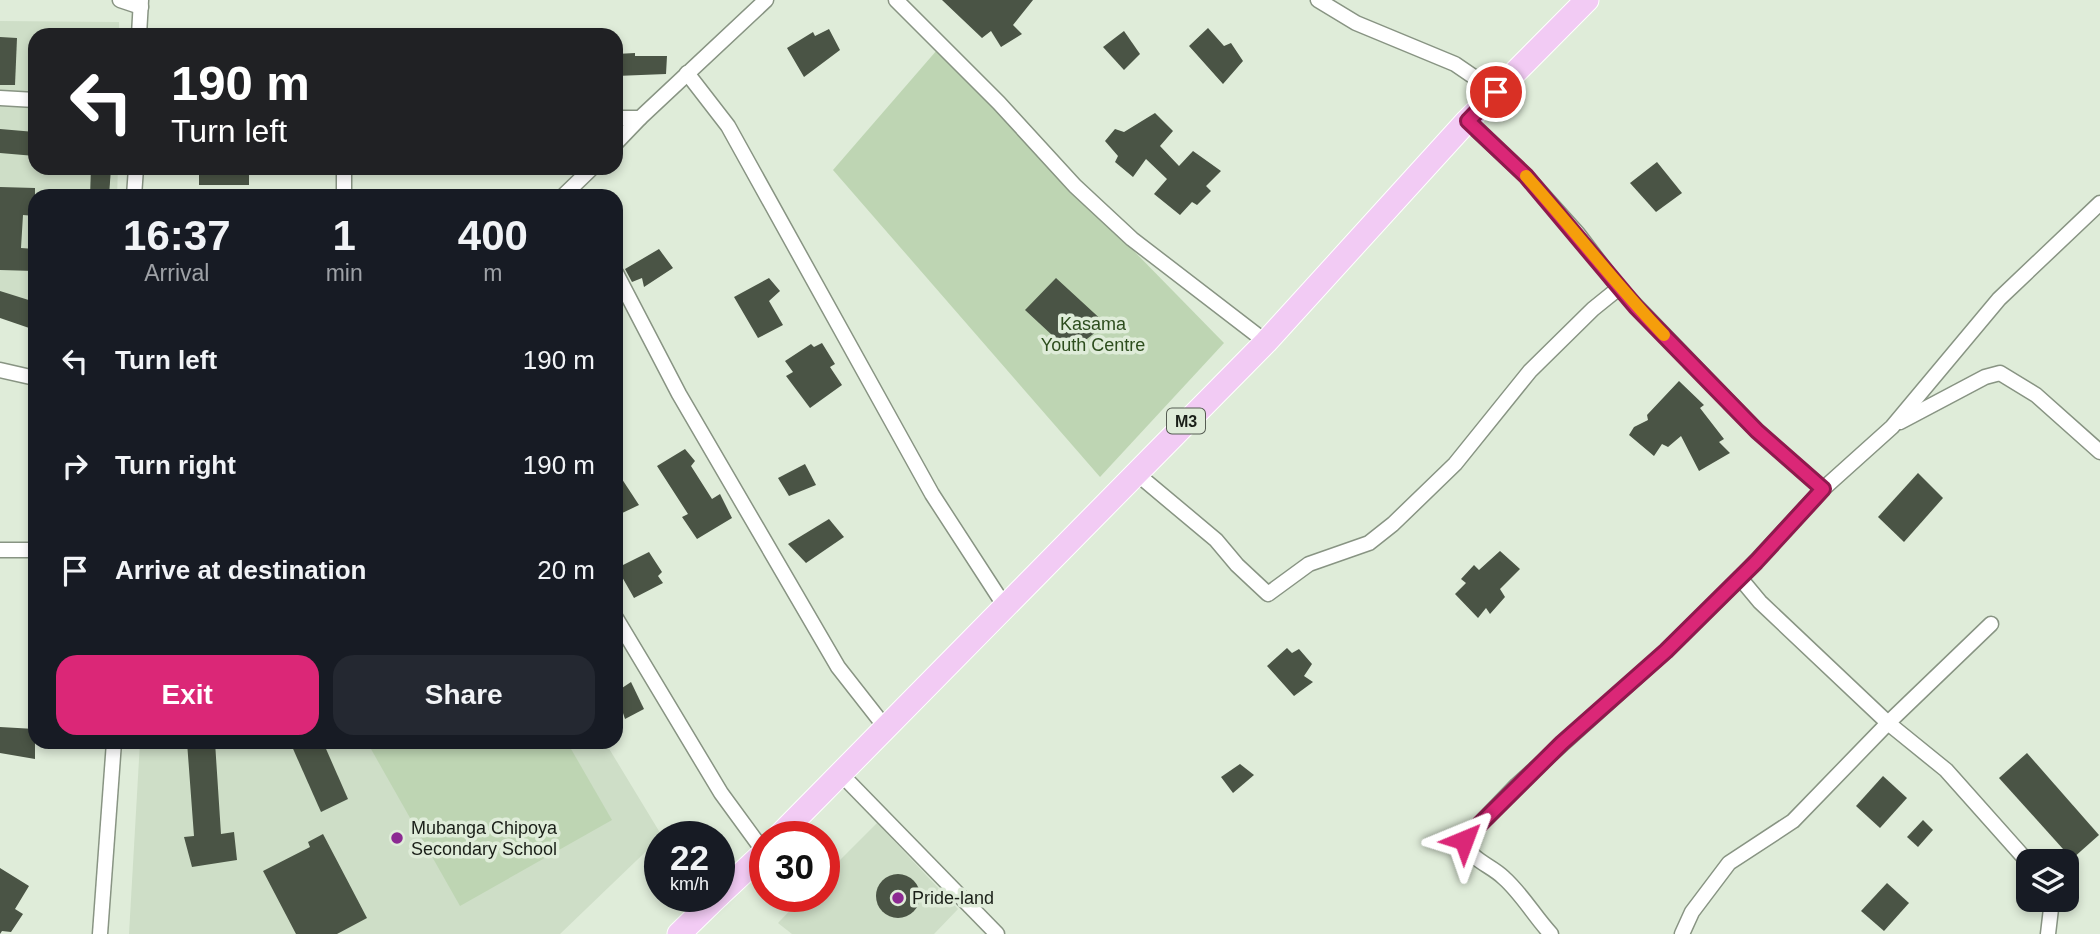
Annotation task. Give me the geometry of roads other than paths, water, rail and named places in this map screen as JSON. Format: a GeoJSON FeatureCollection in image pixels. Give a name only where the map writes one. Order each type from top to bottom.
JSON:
{"type":"FeatureCollection","features":[{"type":"Feature","properties":{"kind":"main road","name":"M3"},"geometry":{"type":"LineString","coordinates":[[794,821],[1266,342],[1468,121],[1587,0]]}},
{"type":"Feature","properties":{"kind":"main road"},"geometry":{"type":"LineString","coordinates":[[735,880],[749,867]]}},
{"type":"Feature","properties":{"kind":"main road"},"geometry":{"type":"LineString","coordinates":[[679,934],[702,912]]}},
{"type":"Feature","properties":{"kind":"street"},"geometry":{"type":"LineString","coordinates":[[120,0],[141,4],[139,28]]}},
{"type":"Feature","properties":{"kind":"street"},"geometry":{"type":"LineString","coordinates":[[623,136],[766,0]]}},
{"type":"Feature","properties":{"kind":"street"},"geometry":{"type":"LineString","coordinates":[[896,0],[999,103],[1075,186],[1132,239],[1266,342]]}},
{"type":"Feature","properties":{"kind":"street"},"geometry":{"type":"LineString","coordinates":[[1318,0],[1356,23],[1455,64],[1496,92]]}},
{"type":"Feature","properties":{"kind":"street"},"geometry":{"type":"LineString","coordinates":[[687,73],[728,126],[932,494],[1004,606]]}},
{"type":"Feature","properties":{"kind":"street"},"geometry":{"type":"LineString","coordinates":[[0,98],[28,100]]}},
{"type":"Feature","properties":{"kind":"street"},"geometry":{"type":"LineString","coordinates":[[623,118],[640,118]]}},
{"type":"Feature","properties":{"kind":"street"},"geometry":{"type":"LineString","coordinates":[[1468,121],[1526,176],[1577,234],[1619,288],[1757,431],[1823,489]]}},
{"type":"Feature","properties":{"kind":"street"},"geometry":{"type":"LineString","coordinates":[[574,189],[586,175]]}},
{"type":"Feature","properties":{"kind":"street"},"geometry":{"type":"LineString","coordinates":[[1551,934],[1504,877],[1477,860],[1466,848],[1464,840],[1517,785],[1666,651],[1740,578],[1823,489],[1892,427],[1999,299],[2100,203]]}},
{"type":"Feature","properties":{"kind":"street"},"geometry":{"type":"LineString","coordinates":[[623,286],[679,394],[838,667],[885,727]]}},
{"type":"Feature","properties":{"kind":"street"},"geometry":{"type":"LineString","coordinates":[[1136,473],[1216,540],[1237,565],[1268,594],[1309,564],[1369,543],[1393,524],[1455,464],[1530,371],[1619,288]]}},
{"type":"Feature","properties":{"kind":"street"},"geometry":{"type":"LineString","coordinates":[[0,370],[28,376]]}},
{"type":"Feature","properties":{"kind":"street"},"geometry":{"type":"LineString","coordinates":[[1892,427],[1985,377],[2000,373],[2036,395],[2100,452]]}},
{"type":"Feature","properties":{"kind":"street"},"geometry":{"type":"LineString","coordinates":[[0,550],[28,550]]}},
{"type":"Feature","properties":{"kind":"street"},"geometry":{"type":"LineString","coordinates":[[1740,578],[1760,602],[1888,723],[1946,770],[2016,849]]}},
{"type":"Feature","properties":{"kind":"street"},"geometry":{"type":"LineString","coordinates":[[1682,934],[1706,891],[1729,863],[1793,821],[1888,723],[1991,624]]}},
{"type":"Feature","properties":{"kind":"street"},"geometry":{"type":"LineString","coordinates":[[623,630],[721,793],[749,831]]}},
{"type":"Feature","properties":{"kind":"street"},"geometry":{"type":"LineString","coordinates":[[100,934],[113,749]]}},
{"type":"Feature","properties":{"kind":"street"},"geometry":{"type":"LineString","coordinates":[[840,773],[997,934]]}},
{"type":"Feature","properties":{"kind":"street"},"geometry":{"type":"LineString","coordinates":[[2048,934],[2051,912]]}},
{"type":"Feature","properties":{"kind":"place","name":"Mubanga Chipoya Secondary School"},"geometry":{"type":"Point","coordinates":[397,838]}},
{"type":"Feature","properties":{"kind":"place","name":"Pride-land"},"geometry":{"type":"Point","coordinates":[898,898]}},
{"type":"Feature","properties":{"kind":"park label","name":"Kasama Youth Centre"},"geometry":{"type":"Point","coordinates":[1093,334]}}]}
